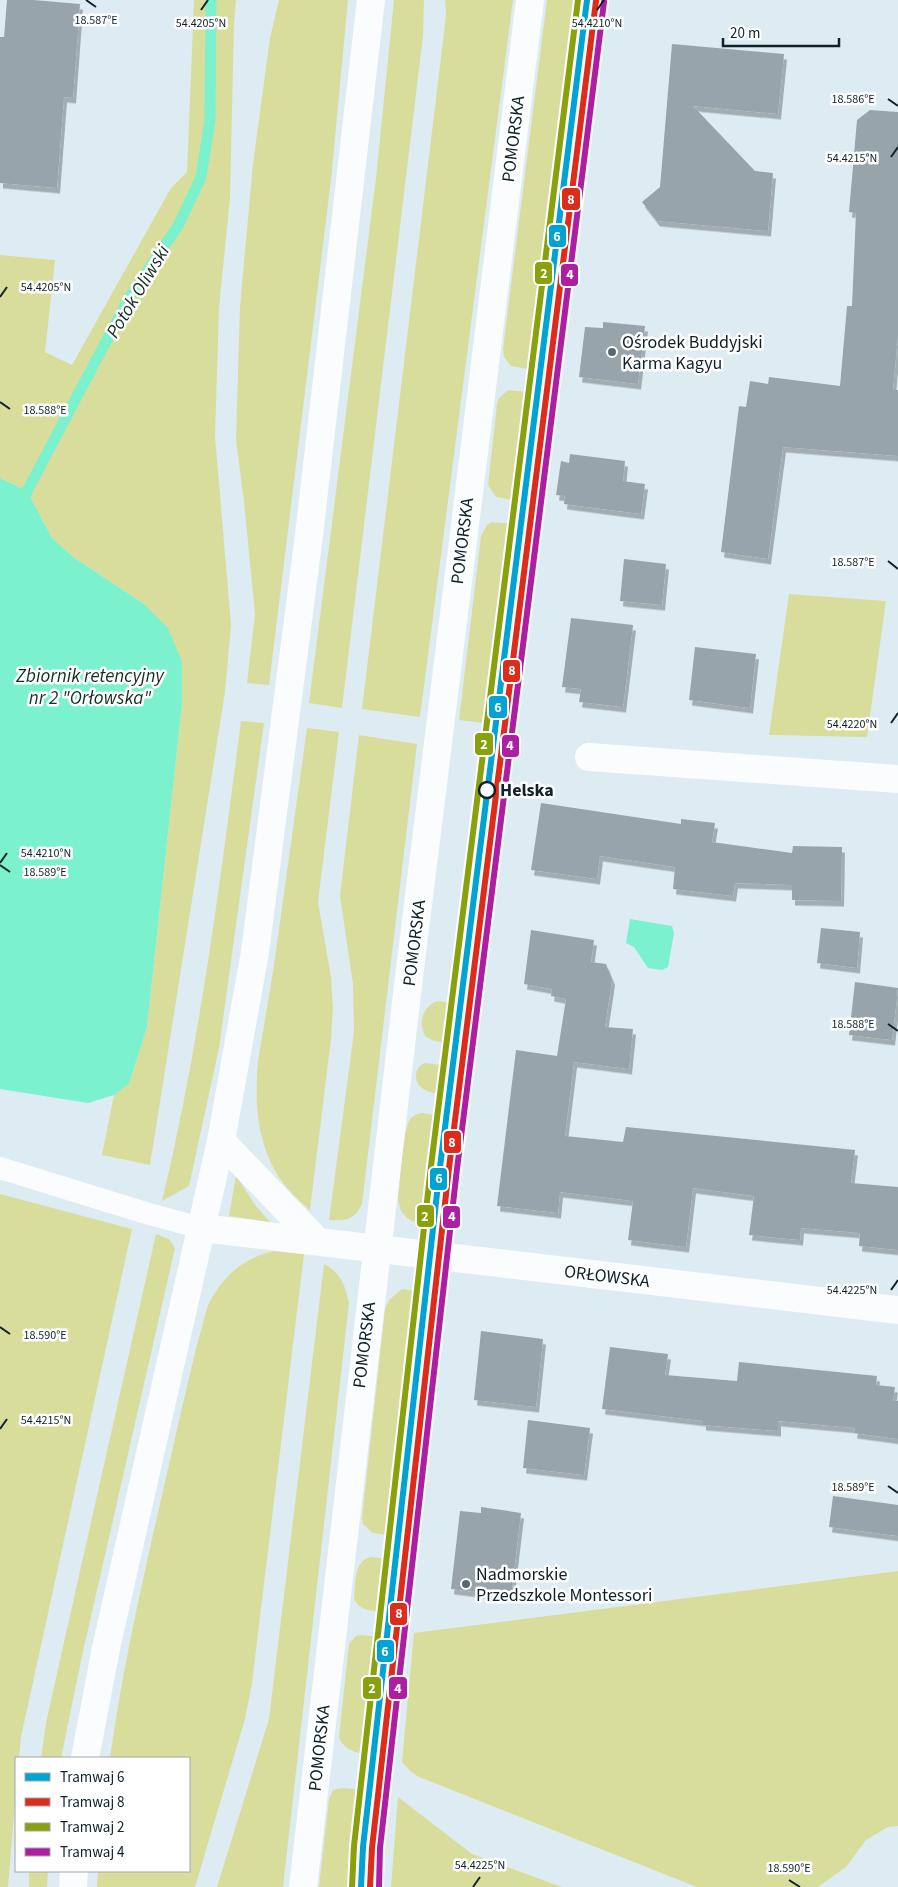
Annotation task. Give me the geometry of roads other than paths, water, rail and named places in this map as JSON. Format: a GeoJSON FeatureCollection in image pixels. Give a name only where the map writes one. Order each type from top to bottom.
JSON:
{"type":"FeatureCollection","features":[{"type":"Feature","properties":{"kind":"street"},"geometry":{"type":"LineString","coordinates":[[85,1757],[106,1648],[221,1141],[255,952],[309,535],[371,0]]}},
{"type":"Feature","properties":{"kind":"street","name":"POMORSKA"},"geometry":{"type":"LineString","coordinates":[[303,1887],[376,1248],[396,1100],[438,732],[530,0]]}},
{"type":"Feature","properties":{"kind":"street"},"geometry":{"type":"LineString","coordinates":[[589,757],[898,779]]}},
{"type":"Feature","properties":{"kind":"street"},"geometry":{"type":"LineString","coordinates":[[221,1141],[316,1240]]}},
{"type":"Feature","properties":{"kind":"street","name":"ORŁOWSKA"},"geometry":{"type":"LineString","coordinates":[[201,1228],[316,1240],[898,1310]]}},
{"type":"Feature","properties":{"kind":"street"},"geometry":{"type":"LineString","coordinates":[[73,1887],[74,1872]]}},
{"type":"Feature","properties":{"kind":"lane"},"geometry":{"type":"LineString","coordinates":[[0,1168],[148,1214],[201,1228]]}},
{"type":"Feature","properties":{"kind":"water","name":"Zbiornik retencyjny nr 2 \"Orłowska\""},"geometry":{"type":"Polygon","coordinates":[[[0,478],[27,491],[52,538],[73,557],[144,604],[168,628],[182,662],[182,704],[147,1027],[129,1084],[114,1095],[88,1103],[0,1089],[0,478]]]}},
{"type":"Feature","properties":{"kind":"water"},"geometry":{"type":"Polygon","coordinates":[[[630,919],[672,926],[674,933],[668,967],[662,970],[648,968],[634,947],[626,943],[630,919]]]}},
{"type":"Feature","properties":{"kind":"waterway","name":"Potok Oliwski"},"geometry":{"type":"LineString","coordinates":[[23,504],[27,491],[129,298],[178,226],[201,177],[210,120],[211,0]]}},
{"type":"Feature","properties":{"kind":"tram line","name":"2"},"geometry":{"type":"LineString","coordinates":[[352,1887],[354,1846],[431,1166],[578,0]]}},
{"type":"Feature","properties":{"kind":"tram line","name":"6"},"geometry":{"type":"LineString","coordinates":[[361,1887],[363,1847],[440,1167],[587,0]]}},
{"type":"Feature","properties":{"kind":"tram line","name":"8"},"geometry":{"type":"LineString","coordinates":[[370,1887],[372,1848],[449,1168],[596,1]]}},
{"type":"Feature","properties":{"kind":"tram line","name":"4"},"geometry":{"type":"LineString","coordinates":[[379,1887],[380,1848],[457,1169],[604,2]]}},
{"type":"Feature","properties":{"kind":"place","name":"Ośrodek Buddyjski Karma Kagyu"},"geometry":{"type":"Point","coordinates":[612,352]}},
{"type":"Feature","properties":{"kind":"place","name":"Helska"},"geometry":{"type":"Point","coordinates":[487,790]}},
{"type":"Feature","properties":{"kind":"place","name":"Nadmorskie Przedszkole Montessori"},"geometry":{"type":"Point","coordinates":[466,1584]}}]}
